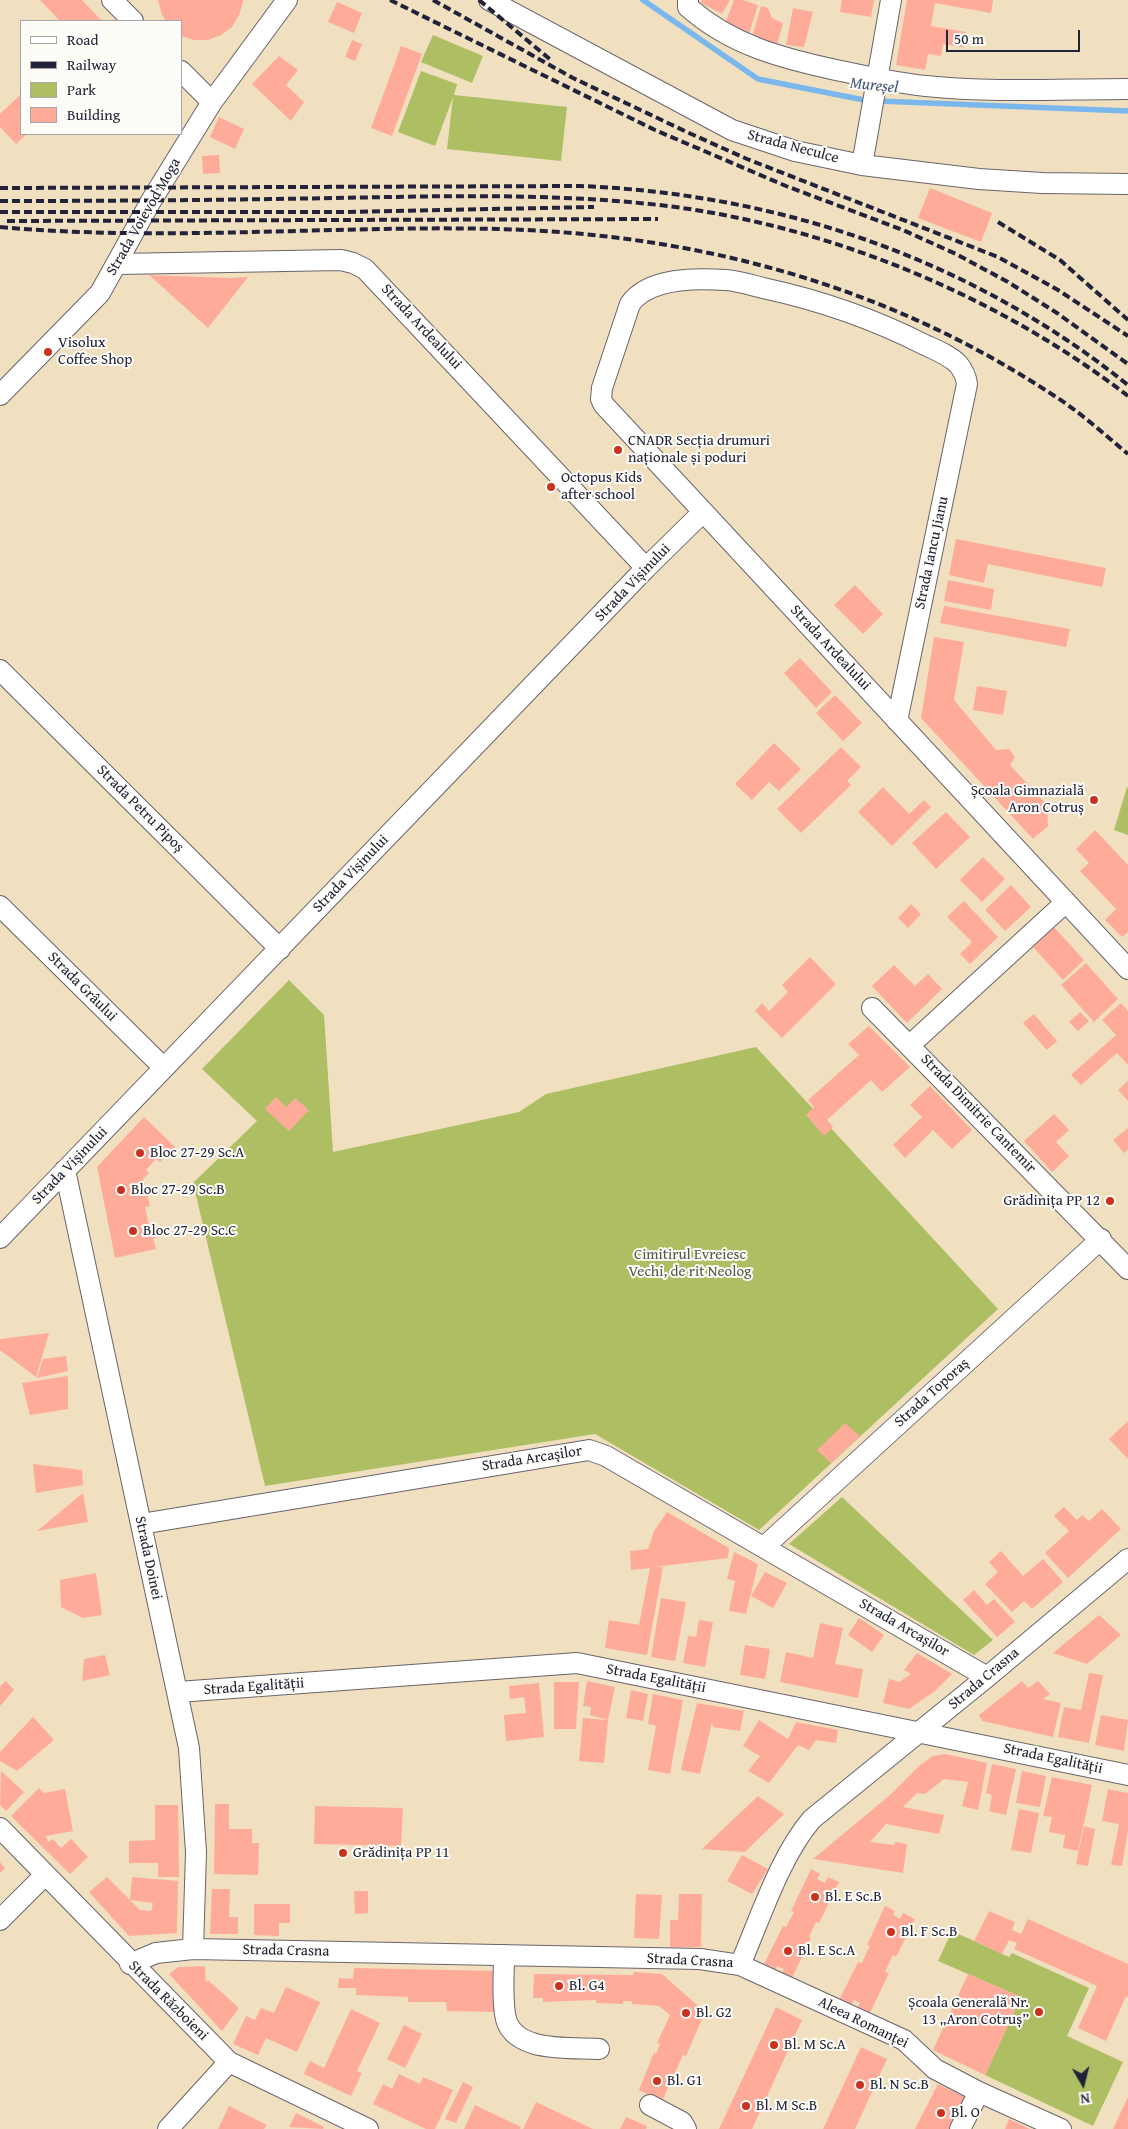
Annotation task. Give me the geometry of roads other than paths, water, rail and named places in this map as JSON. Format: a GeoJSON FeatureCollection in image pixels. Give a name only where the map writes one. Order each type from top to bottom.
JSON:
{"type":"FeatureCollection","features":[{"type":"Feature","properties":{"kind":"street"},"geometry":{"type":"LineString","coordinates":[[112,0],[132,20]]}},
{"type":"Feature","properties":{"kind":"street","name":"Strada Voievod Moga"},"geometry":{"type":"LineString","coordinates":[[0,395],[100,293],[118,264],[151,201],[212,102],[287,0]]}},
{"type":"Feature","properties":{"kind":"street","name":"Strada Neculce"},"geometry":{"type":"LineString","coordinates":[[489,0],[732,130],[795,151],[862,165],[1024,182],[1128,184]]}},
{"type":"Feature","properties":{"kind":"street"},"geometry":{"type":"LineString","coordinates":[[862,165],[891,0]]}},
{"type":"Feature","properties":{"kind":"street"},"geometry":{"type":"LineString","coordinates":[[688,3],[700,17],[737,39],[772,56],[877,78],[936,87],[1128,89]]}},
{"type":"Feature","properties":{"kind":"street"},"geometry":{"type":"LineString","coordinates":[[182,72],[212,102]]}},
{"type":"Feature","properties":{"kind":"street","name":"Strada Ardealului"},"geometry":{"type":"LineString","coordinates":[[118,264],[341,260],[353,263],[364,269],[646,568]]}},
{"type":"Feature","properties":{"kind":"street","name":"Strada Ardealului"},"geometry":{"type":"LineString","coordinates":[[967,384],[966,377],[957,363],[915,340],[863,317],[771,289],[728,280],[694,279],[646,290],[630,304],[602,388],[601,399],[604,405],[1128,969]]}},
{"type":"Feature","properties":{"kind":"street","name":"Strada Iancu Jianu"},"geometry":{"type":"LineString","coordinates":[[897,721],[967,384]]}},
{"type":"Feature","properties":{"kind":"street","name":"Strada Vișinului"},"geometry":{"type":"LineString","coordinates":[[0,1238],[646,568],[704,512]]}},
{"type":"Feature","properties":{"kind":"street","name":"Strada Petru Pipoș"},"geometry":{"type":"LineString","coordinates":[[0,670],[280,949]]}},
{"type":"Feature","properties":{"kind":"street","name":"Strada Dimitrie Cantemir"},"geometry":{"type":"LineString","coordinates":[[910,1045],[1066,902]]}},
{"type":"Feature","properties":{"kind":"street","name":"Strada Grâului"},"geometry":{"type":"LineString","coordinates":[[0,906],[164,1068]]}},
{"type":"Feature","properties":{"kind":"street","name":"Strada Dimitrie Cantemir"},"geometry":{"type":"LineString","coordinates":[[872,1008],[1128,1269]]}},
{"type":"Feature","properties":{"kind":"street","name":"Strada Doinei"},"geometry":{"type":"LineString","coordinates":[[65,1170],[178,1692],[188,1748],[194,1804],[196,1852],[193,1949]]}},
{"type":"Feature","properties":{"kind":"street","name":"Strada Toporaș"},"geometry":{"type":"LineString","coordinates":[[764,1547],[1100,1239]]}},
{"type":"Feature","properties":{"kind":"street","name":"Strada Arcașilor"},"geometry":{"type":"LineString","coordinates":[[141,1524],[589,1450],[606,1456],[987,1677]]}},
{"type":"Feature","properties":{"kind":"street","name":"Strada Crasna"},"geometry":{"type":"LineString","coordinates":[[130,1964],[156,1953],[193,1949],[700,1959],[740,1965],[800,1833],[828,1804],[921,1731],[1128,1559]]}},
{"type":"Feature","properties":{"kind":"street","name":"Strada Egalității"},"geometry":{"type":"LineString","coordinates":[[178,1692],[577,1663],[1128,1774]]}},
{"type":"Feature","properties":{"kind":"street","name":"Strada Războieni"},"geometry":{"type":"LineString","coordinates":[[0,1828],[130,1964],[229,2062],[368,2129]]}},
{"type":"Feature","properties":{"kind":"street"},"geometry":{"type":"LineString","coordinates":[[0,1920],[45,1875]]}},
{"type":"Feature","properties":{"kind":"street"},"geometry":{"type":"LineString","coordinates":[[504,1955],[505,2016],[518,2036],[536,2045],[599,2048]]}},
{"type":"Feature","properties":{"kind":"street","name":"Aleea Romanței"},"geometry":{"type":"LineString","coordinates":[[740,1965],[904,2040],[935,2069],[979,2092],[1062,2129]]}},
{"type":"Feature","properties":{"kind":"street"},"geometry":{"type":"LineString","coordinates":[[168,2129],[229,2062]]}},
{"type":"Feature","properties":{"kind":"street"},"geometry":{"type":"LineString","coordinates":[[960,2129],[979,2092]]}},
{"type":"Feature","properties":{"kind":"street"},"geometry":{"type":"LineString","coordinates":[[650,2105],[682,2122],[686,2129]]}},
{"type":"Feature","properties":{"kind":"waterway","name":"Mureșel"},"geometry":{"type":"LineString","coordinates":[[643,0],[758,79],[869,101]]}},
{"type":"Feature","properties":{"kind":"waterway","name":"Mureșel"},"geometry":{"type":"LineString","coordinates":[[878,101],[1128,111]]}},
{"type":"Feature","properties":{"kind":"railway"},"geometry":{"type":"LineString","coordinates":[[390,0],[655,130],[786,186],[903,230],[956,254],[1008,282],[1057,313],[1128,364]]}},
{"type":"Feature","properties":{"kind":"railway"},"geometry":{"type":"LineString","coordinates":[[433,0],[573,78],[689,133],[747,159],[998,257],[1058,290],[1128,336]]}},
{"type":"Feature","properties":{"kind":"railway"},"geometry":{"type":"LineString","coordinates":[[479,0],[552,61]]}},
{"type":"Feature","properties":{"kind":"railway"},"geometry":{"type":"LineString","coordinates":[[0,188],[580,186],[655,192],[728,203],[800,219],[870,241],[938,269],[1004,302],[1068,341],[1128,385]]}},
{"type":"Feature","properties":{"kind":"railway"},"geometry":{"type":"LineString","coordinates":[[0,201],[457,196],[538,197],[619,201],[721,215],[784,229],[846,247],[907,270],[966,296],[1023,326],[1077,360],[1128,396]]}},
{"type":"Feature","properties":{"kind":"railway"},"geometry":{"type":"LineString","coordinates":[[0,212],[343,212],[594,207]]}},
{"type":"Feature","properties":{"kind":"railway"},"geometry":{"type":"LineString","coordinates":[[7,221],[658,219]]}},
{"type":"Feature","properties":{"kind":"railway"},"geometry":{"type":"LineString","coordinates":[[998,222],[1060,260],[1128,320]]}},
{"type":"Feature","properties":{"kind":"railway"},"geometry":{"type":"LineString","coordinates":[[0,227],[124,233],[436,228],[498,229],[572,233],[645,242],[717,255],[788,273],[856,295],[924,323],[989,356],[1053,395],[1128,454]]}},
{"type":"Feature","properties":{"kind":"place","name":"Visolux Coffee Shop"},"geometry":{"type":"Point","coordinates":[48,352]}},
{"type":"Feature","properties":{"kind":"place","name":"CNADR Secția drumuri naționale și poduri"},"geometry":{"type":"Point","coordinates":[618,450]}},
{"type":"Feature","properties":{"kind":"place","name":"Octopus Kids after school"},"geometry":{"type":"Point","coordinates":[551,487]}},
{"type":"Feature","properties":{"kind":"place","name":"Școala Gimnazială Aron Cotruș"},"geometry":{"type":"Point","coordinates":[1094,800]}},
{"type":"Feature","properties":{"kind":"place","name":"Bloc 27-29 Sc.A"},"geometry":{"type":"Point","coordinates":[140,1153]}},
{"type":"Feature","properties":{"kind":"place","name":"Bloc 27-29 Sc.B"},"geometry":{"type":"Point","coordinates":[121,1190]}},
{"type":"Feature","properties":{"kind":"place","name":"Grădinița PP 12"},"geometry":{"type":"Point","coordinates":[1110,1201]}},
{"type":"Feature","properties":{"kind":"place","name":"Bloc 27-29 Sc.C"},"geometry":{"type":"Point","coordinates":[133,1231]}},
{"type":"Feature","properties":{"kind":"place","name":"Grădinița PP 11"},"geometry":{"type":"Point","coordinates":[343,1853]}},
{"type":"Feature","properties":{"kind":"place","name":"Bl. E Sc.B"},"geometry":{"type":"Point","coordinates":[815,1897]}},
{"type":"Feature","properties":{"kind":"place","name":"Bl. F Sc.B"},"geometry":{"type":"Point","coordinates":[891,1932]}},
{"type":"Feature","properties":{"kind":"place","name":"Bl. E Sc.A"},"geometry":{"type":"Point","coordinates":[788,1951]}},
{"type":"Feature","properties":{"kind":"place","name":"Bl. G4"},"geometry":{"type":"Point","coordinates":[559,1986]}},
{"type":"Feature","properties":{"kind":"place","name":"Școala Generală Nr. 13 „Aron Cotruș”"},"geometry":{"type":"Point","coordinates":[1039,2012]}},
{"type":"Feature","properties":{"kind":"place","name":"Bl. G2"},"geometry":{"type":"Point","coordinates":[686,2013]}},
{"type":"Feature","properties":{"kind":"place","name":"Bl. M Sc.A"},"geometry":{"type":"Point","coordinates":[774,2045]}},
{"type":"Feature","properties":{"kind":"place","name":"Bl. G1"},"geometry":{"type":"Point","coordinates":[657,2081]}},
{"type":"Feature","properties":{"kind":"place","name":"Bl. N Sc.B"},"geometry":{"type":"Point","coordinates":[860,2085]}},
{"type":"Feature","properties":{"kind":"place","name":"Bl. M Sc.B"},"geometry":{"type":"Point","coordinates":[746,2106]}},
{"type":"Feature","properties":{"kind":"place","name":"Bl. O"},"geometry":{"type":"Point","coordinates":[941,2113]}},
{"type":"Feature","properties":{"kind":"park label","name":"Cimitirul Evreiesc Vechi, de rit Neolog"},"geometry":{"type":"Point","coordinates":[690,1264]}}]}
